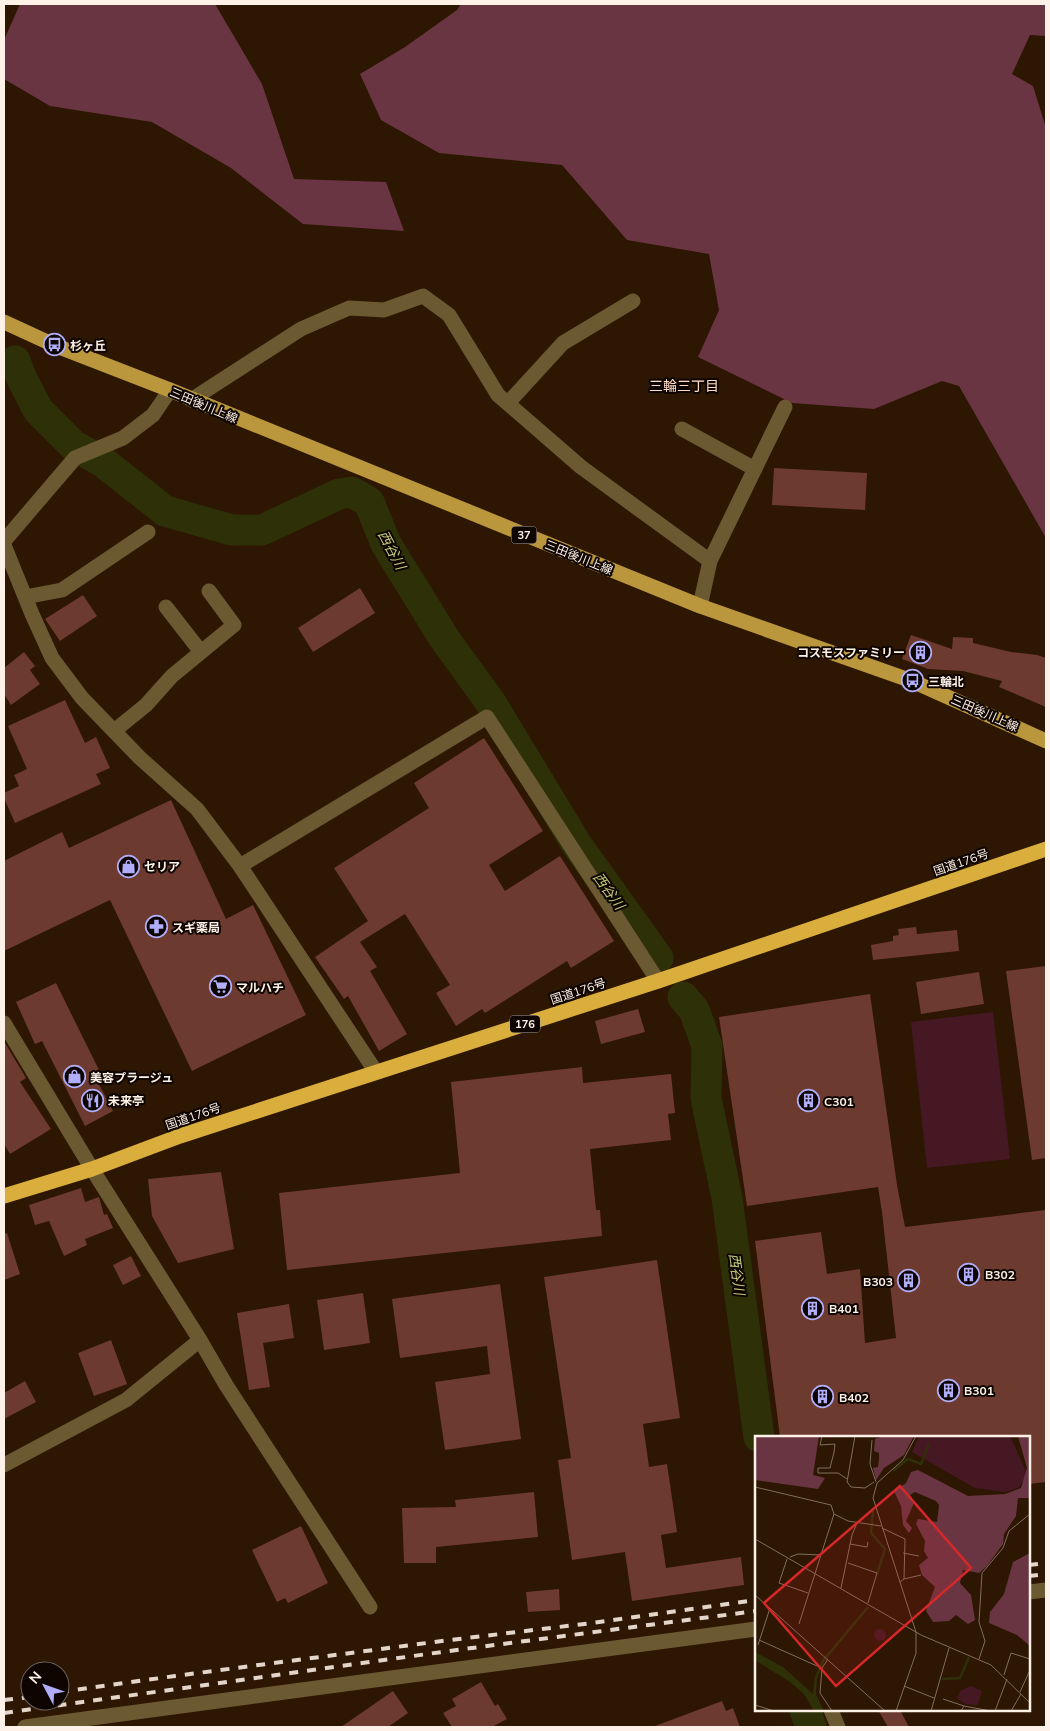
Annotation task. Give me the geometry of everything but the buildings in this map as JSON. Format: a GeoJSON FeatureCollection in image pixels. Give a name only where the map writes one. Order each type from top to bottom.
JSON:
{"type":"FeatureCollection","features":[{"type":"Feature","properties":{"kind":"highway","name":"国道176号"},"geometry":{"type":"LineString","coordinates":[[4,1196],[92,1168],[180,1136],[658,981],[1046,849]]}},
{"type":"Feature","properties":{"kind":"main road","name":"三田後川上線"},"geometry":{"type":"LineString","coordinates":[[4,322],[54,345],[170,390],[700,606],[912,681],[1046,741]]}},
{"type":"Feature","properties":{"kind":"street"},"geometry":{"type":"LineString","coordinates":[[191,400],[301,329],[349,308],[384,310],[423,296],[449,315],[498,395],[581,468],[710,560]]}},
{"type":"Feature","properties":{"kind":"street"},"geometry":{"type":"LineString","coordinates":[[508,403],[563,343],[633,300]]}},
{"type":"Feature","properties":{"kind":"street"},"geometry":{"type":"LineString","coordinates":[[170,390],[153,415],[123,438],[75,458],[4,543],[52,658],[82,698],[140,758],[197,808],[240,866],[376,1072]]}},
{"type":"Feature","properties":{"kind":"street"},"geometry":{"type":"LineString","coordinates":[[700,606],[710,560],[785,408]]}},
{"type":"Feature","properties":{"kind":"street"},"geometry":{"type":"LineString","coordinates":[[682,428],[755,469]]}},
{"type":"Feature","properties":{"kind":"street"},"geometry":{"type":"LineString","coordinates":[[25,596],[62,590],[148,532]]}},
{"type":"Feature","properties":{"kind":"street"},"geometry":{"type":"LineString","coordinates":[[114,731],[146,705],[172,676],[234,625],[208,591]]}},
{"type":"Feature","properties":{"kind":"street"},"geometry":{"type":"LineString","coordinates":[[166,607],[201,652]]}},
{"type":"Feature","properties":{"kind":"street"},"geometry":{"type":"LineString","coordinates":[[240,866],[487,717],[658,981]]}},
{"type":"Feature","properties":{"kind":"street"},"geometry":{"type":"LineString","coordinates":[[4,1023],[226,1385],[370,1608]]}},
{"type":"Feature","properties":{"kind":"street"},"geometry":{"type":"LineString","coordinates":[[4,1465],[126,1400],[200,1340]]}},
{"type":"Feature","properties":{"kind":"street"},"geometry":{"type":"LineString","coordinates":[[1030,1592],[1046,1590]]}},
{"type":"Feature","properties":{"kind":"street"},"geometry":{"type":"LineString","coordinates":[[25,1727],[72,1724],[755,1628]]}},
{"type":"Feature","properties":{"kind":"street"},"geometry":{"type":"LineString","coordinates":[[831,1711],[838,1727]]}},
{"type":"Feature","properties":{"kind":"shaded area"},"geometry":{"type":"Polygon","coordinates":[[[20,4],[215,4],[262,84],[294,179],[386,182],[404,231],[303,224],[231,168],[152,122],[50,106],[4,79],[4,40],[20,4]]]}},
{"type":"Feature","properties":{"kind":"shaded area"},"geometry":{"type":"Polygon","coordinates":[[[461,4],[1046,4],[1046,36],[1030,35],[1012,74],[1033,86],[1046,128],[1046,538],[959,386],[942,381],[874,409],[792,403],[698,357],[719,310],[709,254],[627,240],[562,165],[439,153],[381,120],[360,74],[405,47],[457,10],[461,4]]]}},
{"type":"Feature","properties":{"kind":"shaded area"},"geometry":{"type":"Polygon","coordinates":[[[993,1012],[1010,1159],[927,1168],[911,1022],[993,1012]]]}},
{"type":"Feature","properties":{"kind":"waterway","name":"西谷川"},"geometry":{"type":"LineString","coordinates":[[15,361],[38,410],[73,445],[103,462],[165,511],[232,530],[262,530],[339,494],[352,492],[369,502],[386,544],[444,638],[491,703],[577,845],[658,958]]}},
{"type":"Feature","properties":{"kind":"waterway","name":"西谷川"},"geometry":{"type":"LineString","coordinates":[[683,997],[694,1010],[707,1046],[706,1098],[727,1198],[759,1436]]}},
{"type":"Feature","properties":{"kind":"waterway","name":"西谷川"},"geometry":{"type":"LineString","coordinates":[[805,1711],[811,1727]]}},
{"type":"Feature","properties":{"kind":"railway"},"geometry":{"type":"LineString","coordinates":[[1030,1565],[1046,1563]]}},
{"type":"Feature","properties":{"kind":"railway"},"geometry":{"type":"LineString","coordinates":[[1030,1576],[1046,1574]]}},
{"type":"Feature","properties":{"kind":"railway"},"geometry":{"type":"LineString","coordinates":[[70,1691],[755,1600]]}},
{"type":"Feature","properties":{"kind":"railway"},"geometry":{"type":"LineString","coordinates":[[4,1713],[449,1651],[755,1611]]}},
{"type":"Feature","properties":{"kind":"railway"},"geometry":{"type":"LineString","coordinates":[[4,1700],[20,1698]]}},
{"type":"Feature","properties":{"kind":"place","name":"杉ヶ丘"},"geometry":{"type":"Point","coordinates":[54,345]}},
{"type":"Feature","properties":{"kind":"place","name":"コスモスファミリー"},"geometry":{"type":"Point","coordinates":[921,652]}},
{"type":"Feature","properties":{"kind":"place","name":"三輪北"},"geometry":{"type":"Point","coordinates":[912,681]}},
{"type":"Feature","properties":{"kind":"place","name":"セリア"},"geometry":{"type":"Point","coordinates":[128,866]}},
{"type":"Feature","properties":{"kind":"place","name":"スギ薬局"},"geometry":{"type":"Point","coordinates":[156,927]}},
{"type":"Feature","properties":{"kind":"place","name":"マルハチ"},"geometry":{"type":"Point","coordinates":[220,987]}},
{"type":"Feature","properties":{"kind":"place","name":"美容プラージュ"},"geometry":{"type":"Point","coordinates":[74,1077]}},
{"type":"Feature","properties":{"kind":"place","name":"未来亭"},"geometry":{"type":"Point","coordinates":[92,1100]}},
{"type":"Feature","properties":{"kind":"place","name":"C301"},"geometry":{"type":"Point","coordinates":[808,1101]}},
{"type":"Feature","properties":{"kind":"place","name":"B302"},"geometry":{"type":"Point","coordinates":[969,1274]}},
{"type":"Feature","properties":{"kind":"place","name":"B303"},"geometry":{"type":"Point","coordinates":[909,1281]}},
{"type":"Feature","properties":{"kind":"place","name":"B401"},"geometry":{"type":"Point","coordinates":[813,1308]}},
{"type":"Feature","properties":{"kind":"place","name":"B301"},"geometry":{"type":"Point","coordinates":[948,1390]}},
{"type":"Feature","properties":{"kind":"place","name":"B402"},"geometry":{"type":"Point","coordinates":[823,1397]}},
{"type":"Feature","properties":{"kind":"district","name":"三輪三丁目"},"geometry":{"type":"Point","coordinates":[684,386]}}]}
